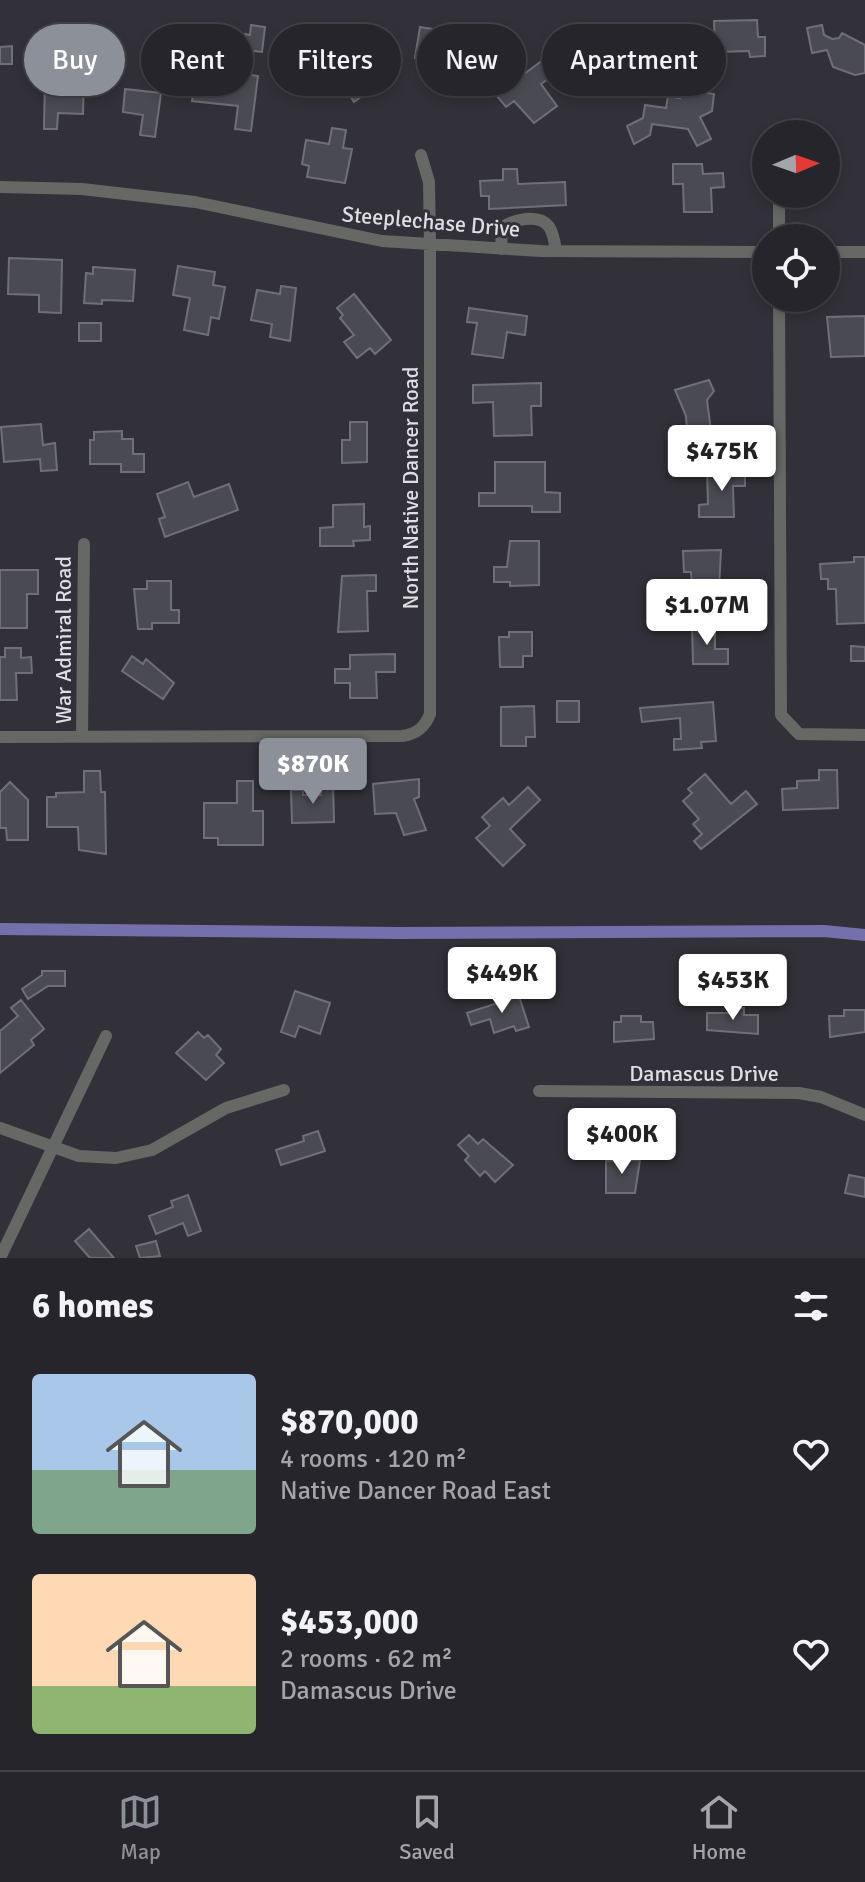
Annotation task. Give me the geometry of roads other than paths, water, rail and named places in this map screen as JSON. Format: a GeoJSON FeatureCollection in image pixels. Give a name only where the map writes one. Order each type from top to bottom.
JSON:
{"type":"FeatureCollection","features":[{"type":"Feature","properties":{"kind":"street","name":"North Native Dancer Road"},"geometry":{"type":"LineString","coordinates":[[82,737],[402,736],[421,729],[430,714],[430,244],[429,182],[421,155]]}},
{"type":"Feature","properties":{"kind":"street","name":"Steeplechase Drive"},"geometry":{"type":"LineString","coordinates":[[0,187],[82,189],[195,202],[329,231],[430,244],[556,251],[752,252]]}},
{"type":"Feature","properties":{"kind":"street"},"geometry":{"type":"LineString","coordinates":[[501,249],[502,228],[508,223],[543,219],[549,224],[556,251]]}},
{"type":"Feature","properties":{"kind":"street"},"geometry":{"type":"LineString","coordinates":[[840,252],[865,252]]}},
{"type":"Feature","properties":{"kind":"street"},"geometry":{"type":"LineString","coordinates":[[779,312],[780,706],[785,723],[799,734],[865,735]]}},
{"type":"Feature","properties":{"kind":"street","name":"War Admiral Road"},"geometry":{"type":"LineString","coordinates":[[82,737],[84,544]]}},
{"type":"Feature","properties":{"kind":"street"},"geometry":{"type":"LineString","coordinates":[[0,737],[82,737]]}},
{"type":"Feature","properties":{"kind":"street"},"geometry":{"type":"LineString","coordinates":[[0,1258],[106,1036]]}},
{"type":"Feature","properties":{"kind":"street"},"geometry":{"type":"LineString","coordinates":[[0,1128],[53,1148],[97,1158],[134,1155],[168,1142],[226,1108],[284,1090]]}},
{"type":"Feature","properties":{"kind":"street","name":"Damascus Drive"},"geometry":{"type":"LineString","coordinates":[[539,1091],[799,1093],[821,1097],[865,1115]]}},
{"type":"Feature","properties":{"kind":"waterway"},"geometry":{"type":"LineString","coordinates":[[0,929],[399,933],[824,931],[865,935]]}}]}
